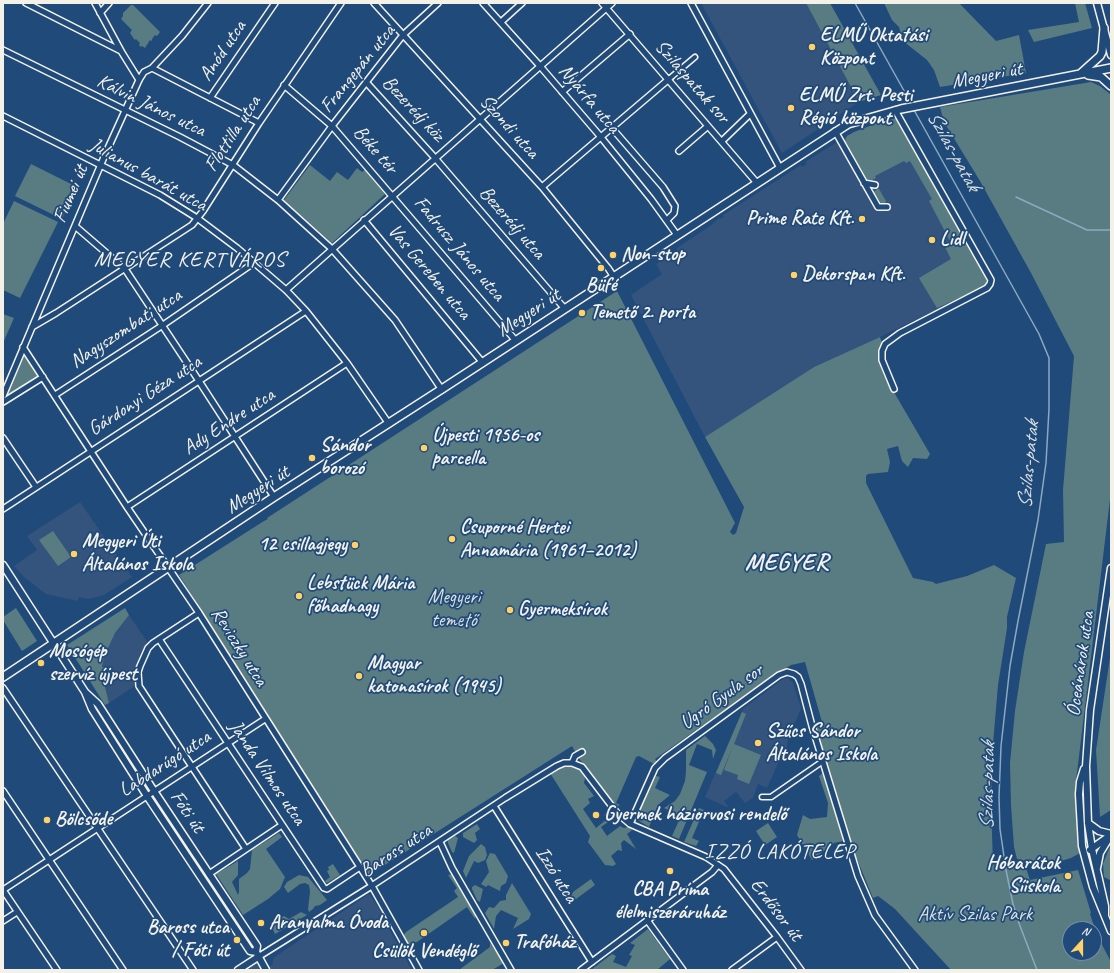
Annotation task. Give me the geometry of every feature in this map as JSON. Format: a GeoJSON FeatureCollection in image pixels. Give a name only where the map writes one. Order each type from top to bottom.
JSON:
{"type":"FeatureCollection","features":[{"type":"Feature","properties":{"kind":"main road"},"geometry":{"type":"LineString","coordinates":[[1079,74],[1100,56],[1102,52],[1104,28]]}},
{"type":"Feature","properties":{"kind":"main road","name":"Megyeri út"},"geometry":{"type":"LineString","coordinates":[[3,677],[274,497],[442,390],[835,131],[860,120],[898,110],[1111,68]]}},
{"type":"Feature","properties":{"kind":"main road"},"geometry":{"type":"LineString","coordinates":[[1079,74],[1101,77],[1111,86]]}},
{"type":"Feature","properties":{"kind":"street"},"geometry":{"type":"LineString","coordinates":[[26,3],[120,51]]}},
{"type":"Feature","properties":{"kind":"street"},"geometry":{"type":"LineString","coordinates":[[95,3],[120,51],[139,80]]}},
{"type":"Feature","properties":{"kind":"street"},"geometry":{"type":"LineString","coordinates":[[100,13],[109,3]]}},
{"type":"Feature","properties":{"kind":"street","name":"Fiumei út"},"geometry":{"type":"LineString","coordinates":[[3,396],[124,110],[139,80],[144,72],[152,68],[182,36],[208,3]]}},
{"type":"Feature","properties":{"kind":"street","name":"Anód utca"},"geometry":{"type":"LineString","coordinates":[[210,98],[275,3]]}},
{"type":"Feature","properties":{"kind":"street","name":"Flottilla utca"},"geometry":{"type":"LineString","coordinates":[[32,327],[46,320],[192,225],[233,165],[284,85],[341,3]]}},
{"type":"Feature","properties":{"kind":"street","name":"Szondi utca"},"geometry":{"type":"LineString","coordinates":[[374,3],[481,118],[542,187],[614,277]]}},
{"type":"Feature","properties":{"kind":"street","name":"Frangepán utca"},"geometry":{"type":"LineString","coordinates":[[278,200],[332,126],[403,35],[438,3]]}},
{"type":"Feature","properties":{"kind":"street","name":"Nyárfa utca"},"geometry":{"type":"LineString","coordinates":[[483,3],[502,22],[600,136],[667,220],[677,236]]}},
{"type":"Feature","properties":{"kind":"street"},"geometry":{"type":"LineString","coordinates":[[502,22],[522,3]]}},
{"type":"Feature","properties":{"kind":"street","name":"Szilaspatak sor"},"geometry":{"type":"LineString","coordinates":[[602,3],[757,183]]}},
{"type":"Feature","properties":{"kind":"street"},"geometry":{"type":"LineString","coordinates":[[286,290],[612,3]]}},
{"type":"Feature","properties":{"kind":"street","name":"Szilaspatak sor"},"geometry":{"type":"LineString","coordinates":[[691,3],[780,168]]}},
{"type":"Feature","properties":{"kind":"street"},"geometry":{"type":"LineString","coordinates":[[1097,3],[1111,56]]}},
{"type":"Feature","properties":{"kind":"street"},"geometry":{"type":"LineString","coordinates":[[562,92],[630,34]]}},
{"type":"Feature","properties":{"kind":"street","name":"Kálvin János utca"},"geometry":{"type":"LineString","coordinates":[[3,50],[233,165],[278,200]]}},
{"type":"Feature","properties":{"kind":"street"},"geometry":{"type":"LineString","coordinates":[[542,187],[600,136],[695,57]]}},
{"type":"Feature","properties":{"kind":"street"},"geometry":{"type":"LineString","coordinates":[[152,68],[259,123]]}},
{"type":"Feature","properties":{"kind":"street","name":"Bezerédj köz"},"geometry":{"type":"LineString","coordinates":[[366,82],[435,158]]}},
{"type":"Feature","properties":{"kind":"street"},"geometry":{"type":"LineString","coordinates":[[284,85],[332,126]]}},
{"type":"Feature","properties":{"kind":"street"},"geometry":{"type":"LineString","coordinates":[[894,389],[882,360],[882,351],[888,342],[900,333],[987,288],[991,282],[898,110]]}},
{"type":"Feature","properties":{"kind":"street"},"geometry":{"type":"LineString","coordinates":[[722,141],[750,114]]}},
{"type":"Feature","properties":{"kind":"street","name":"Julianus barát utca"},"geometry":{"type":"LineString","coordinates":[[3,116],[160,195],[197,218],[255,262],[286,290],[306,311],[347,363],[388,424]]}},
{"type":"Feature","properties":{"kind":"street","name":"Béke tér"},"geometry":{"type":"LineString","coordinates":[[332,126],[393,195]]}},
{"type":"Feature","properties":{"kind":"street"},"geometry":{"type":"LineString","coordinates":[[678,151],[708,126]]}},
{"type":"Feature","properties":{"kind":"street","name":"Nyárfa utca"},"geometry":{"type":"LineString","coordinates":[[611,127],[663,187],[675,206],[674,213],[667,220]]}},
{"type":"Feature","properties":{"kind":"street"},"geometry":{"type":"LineString","coordinates":[[835,131],[878,207],[887,207]]}},
{"type":"Feature","properties":{"kind":"street","name":"Bezerédj utca"},"geometry":{"type":"LineString","coordinates":[[435,158],[565,309]]}},
{"type":"Feature","properties":{"kind":"street"},"geometry":{"type":"LineString","coordinates":[[864,183],[875,185]]}},
{"type":"Feature","properties":{"kind":"street","name":"Fadrusz János utca"},"geometry":{"type":"LineString","coordinates":[[393,195],[516,341]]}},
{"type":"Feature","properties":{"kind":"street"},"geometry":{"type":"LineString","coordinates":[[278,200],[332,249],[395,320],[442,390]]}},
{"type":"Feature","properties":{"kind":"street","name":"Vas Gereben utca"},"geometry":{"type":"LineString","coordinates":[[364,220],[483,363]]}},
{"type":"Feature","properties":{"kind":"street"},"geometry":{"type":"LineString","coordinates":[[75,226],[125,269],[199,380],[274,497]]}},
{"type":"Feature","properties":{"kind":"street","name":"Nagyszombati utca"},"geometry":{"type":"LineString","coordinates":[[55,395],[163,326],[255,262]]}},
{"type":"Feature","properties":{"kind":"street","name":"Gárdonyi Géza utca"},"geometry":{"type":"LineString","coordinates":[[3,509],[306,311]]}},
{"type":"Feature","properties":{"kind":"street","name":"Reviczky utca"},"geometry":{"type":"LineString","coordinates":[[23,347],[127,507],[199,613],[372,886],[419,970]]}},
{"type":"Feature","properties":{"kind":"street","name":"Ady Endre utca"},"geometry":{"type":"LineString","coordinates":[[127,507],[347,363]]}},
{"type":"Feature","properties":{"kind":"street"},"geometry":{"type":"LineString","coordinates":[[3,402],[43,377]]}},
{"type":"Feature","properties":{"kind":"street"},"geometry":{"type":"LineString","coordinates":[[3,438],[36,487]]}},
{"type":"Feature","properties":{"kind":"street","name":"Fóti út"},"geometry":{"type":"LineString","coordinates":[[3,565],[54,642],[85,692],[92,709],[147,796],[250,951],[257,955],[266,970]]}},
{"type":"Feature","properties":{"kind":"street","name":"Óceánárok utca"},"geometry":{"type":"LineString","coordinates":[[1105,915],[1105,906],[1092,849],[1088,823],[1086,766],[1090,710],[1111,568]]}},
{"type":"Feature","properties":{"kind":"street"},"geometry":{"type":"LineString","coordinates":[[199,613],[148,648],[138,672],[139,686],[246,849]]}},
{"type":"Feature","properties":{"kind":"street","name":"Janda Vilmos utca"},"geometry":{"type":"LineString","coordinates":[[159,639],[325,889],[360,867]]}},
{"type":"Feature","properties":{"kind":"street","name":"Ugró Gyula sor"},"geometry":{"type":"LineString","coordinates":[[630,824],[655,768],[665,758],[779,675],[787,672],[798,677],[858,876],[875,915],[915,970]]}},
{"type":"Feature","properties":{"kind":"street"},"geometry":{"type":"LineString","coordinates":[[3,688],[193,970]]}},
{"type":"Feature","properties":{"kind":"street","name":"Fóti út"},"geometry":{"type":"LineString","coordinates":[[85,692],[98,704],[257,946],[257,955]]}},
{"type":"Feature","properties":{"kind":"street","name":"Labdarúgó utca"},"geometry":{"type":"LineString","coordinates":[[3,890],[265,719]]}},
{"type":"Feature","properties":{"kind":"street"},"geometry":{"type":"LineString","coordinates":[[572,763],[574,756],[582,752]]}},
{"type":"Feature","properties":{"kind":"street"},"geometry":{"type":"LineString","coordinates":[[762,797],[771,797],[823,761]]}},
{"type":"Feature","properties":{"kind":"street","name":"Baross utca"},"geometry":{"type":"LineString","coordinates":[[238,970],[257,955],[372,886],[557,766],[564,763],[572,763]]}},
{"type":"Feature","properties":{"kind":"street","name":"Erdősor út"},"geometry":{"type":"LineString","coordinates":[[572,763],[582,767],[617,813],[630,824],[706,857],[718,864],[730,875],[801,970]]}},
{"type":"Feature","properties":{"kind":"street","name":"Óceánárok utca"},"geometry":{"type":"LineString","coordinates":[[1086,766],[1080,782],[1079,794],[1083,855],[1100,907],[1105,915],[1111,932]]}},
{"type":"Feature","properties":{"kind":"street"},"geometry":{"type":"LineString","coordinates":[[3,791],[123,970]]}},
{"type":"Feature","properties":{"kind":"street","name":"Izzó utca"},"geometry":{"type":"LineString","coordinates":[[494,806],[592,962]]}},
{"type":"Feature","properties":{"kind":"street"},"geometry":{"type":"LineString","coordinates":[[1088,823],[1094,829],[1111,835]]}},
{"type":"Feature","properties":{"kind":"street"},"geometry":{"type":"LineString","coordinates":[[209,874],[282,826]]}},
{"type":"Feature","properties":{"kind":"street"},"geometry":{"type":"LineString","coordinates":[[1083,855],[1111,835]]}},
{"type":"Feature","properties":{"kind":"street"},"geometry":{"type":"LineString","coordinates":[[1097,870],[1100,853],[1111,835]]}},
{"type":"Feature","properties":{"kind":"street"},"geometry":{"type":"LineString","coordinates":[[440,842],[452,868],[511,970]]}},
{"type":"Feature","properties":{"kind":"street"},"geometry":{"type":"LineString","coordinates":[[1082,846],[1085,849],[1092,849]]}},
{"type":"Feature","properties":{"kind":"street"},"geometry":{"type":"LineString","coordinates":[[581,970],[712,872],[718,864]]}},
{"type":"Feature","properties":{"kind":"street"},"geometry":{"type":"LineString","coordinates":[[3,890],[57,970]]}},
{"type":"Feature","properties":{"kind":"street"},"geometry":{"type":"LineString","coordinates":[[3,921],[17,912]]}},
{"type":"Feature","properties":{"kind":"street"},"geometry":{"type":"LineString","coordinates":[[647,920],[683,970]]}},
{"type":"Feature","properties":{"kind":"street"},"geometry":{"type":"LineString","coordinates":[[732,970],[777,937]]}},
{"type":"Feature","properties":{"kind":"shaded area"},"geometry":{"type":"Polygon","coordinates":[[[701,3],[806,3],[859,102],[782,153],[701,3]]]}},
{"type":"Feature","properties":{"kind":"shaded area"},"geometry":{"type":"Polygon","coordinates":[[[897,118],[987,279],[987,283],[985,286],[880,337],[814,367],[705,437],[631,295],[662,274],[656,264],[677,251],[677,248],[710,226],[719,218],[724,217],[723,215],[801,165],[802,167],[807,164],[805,162],[847,136],[875,124],[897,118]]]}},
{"type":"Feature","properties":{"kind":"shaded area","name":"Megyeri Úti Általános Iskola"},"geometry":{"type":"Polygon","coordinates":[[[80,502],[132,577],[104,595],[89,599],[79,597],[78,601],[46,594],[25,578],[14,566],[37,550],[27,536],[80,502]]]}},
{"type":"Feature","properties":{"kind":"shaded area"},"geometry":{"type":"Polygon","coordinates":[[[129,615],[148,643],[141,652],[137,663],[135,676],[136,685],[109,703],[105,687],[104,667],[102,667],[106,647],[108,647],[115,633],[129,615]]]}},
{"type":"Feature","properties":{"kind":"shaded area","name":"Szűcs Sándor Általános Iskola"},"geometry":{"type":"Polygon","coordinates":[[[788,678],[793,683],[801,708],[788,740],[784,755],[779,761],[767,788],[758,784],[753,798],[745,803],[736,792],[724,801],[729,808],[705,797],[743,709],[783,679],[788,678]]]}},
{"type":"Feature","properties":{"kind":"shaded area"},"geometry":{"type":"Polygon","coordinates":[[[369,894],[390,924],[389,929],[412,970],[264,970],[273,964],[273,959],[276,956],[369,894]]]}},
{"type":"Feature","properties":{"kind":"shaded area"},"geometry":{"type":"Polygon","coordinates":[[[255,961],[261,970],[242,970],[255,961]]]}},
{"type":"Feature","properties":{"kind":"green space"},"geometry":{"type":"Polygon","coordinates":[[[806,3],[830,3],[881,95],[859,102],[806,3]]]}},
{"type":"Feature","properties":{"kind":"green space"},"geometry":{"type":"Polygon","coordinates":[[[884,3],[959,3],[996,41],[1019,35],[1026,73],[940,87],[934,70],[927,60],[903,41],[899,27],[892,20],[884,3]]]}},
{"type":"Feature","properties":{"kind":"green space"},"geometry":{"type":"Polygon","coordinates":[[[1075,3],[1085,3],[1092,28],[1034,42],[1028,30],[1079,22],[1075,3]]]}},
{"type":"Feature","properties":{"kind":"green space"},"geometry":{"type":"Polygon","coordinates":[[[131,5],[133,5],[160,32],[157,36],[155,35],[152,41],[150,40],[145,48],[142,46],[141,47],[139,45],[140,43],[134,39],[130,33],[132,30],[121,19],[123,13],[131,5]]]}},
{"type":"Feature","properties":{"kind":"green space"},"geometry":{"type":"Polygon","coordinates":[[[1091,82],[1100,86],[1110,94],[1111,103],[1111,491],[1076,781],[1076,810],[1080,853],[1071,858],[1049,864],[1017,859],[1014,847],[1010,763],[1015,711],[1024,652],[1046,544],[1064,542],[1063,490],[1074,356],[1031,273],[980,181],[944,122],[940,107],[1091,82]]]}},
{"type":"Feature","properties":{"kind":"green space"},"geometry":{"type":"Polygon","coordinates":[[[897,118],[987,279],[985,286],[937,308],[919,278],[951,259],[944,245],[950,241],[929,201],[932,199],[910,161],[906,163],[904,161],[875,176],[876,178],[872,180],[867,179],[845,141],[847,136],[854,132],[897,118]]]}},
{"type":"Feature","properties":{"kind":"green space"},"geometry":{"type":"Polygon","coordinates":[[[31,164],[77,187],[62,219],[15,196],[31,164]]]}},
{"type":"Feature","properties":{"kind":"green space"},"geometry":{"type":"Polygon","coordinates":[[[310,165],[330,181],[337,172],[348,180],[357,168],[362,172],[365,170],[385,194],[332,243],[284,200],[310,165]]]}},
{"type":"Feature","properties":{"kind":"green space"},"geometry":{"type":"Polygon","coordinates":[[[879,189],[886,201],[885,203],[881,203],[874,192],[879,189]]]}},
{"type":"Feature","properties":{"kind":"green space"},"geometry":{"type":"Polygon","coordinates":[[[14,201],[58,222],[20,298],[3,290],[3,224],[14,201]]]}},
{"type":"Feature","properties":{"kind":"green space"},"geometry":{"type":"Polygon","coordinates":[[[617,291],[735,523],[730,532],[733,535],[736,533],[744,507],[705,437],[814,367],[880,337],[882,343],[878,353],[880,365],[884,375],[930,454],[927,459],[913,458],[908,467],[902,461],[898,446],[887,449],[890,462],[888,472],[868,474],[866,476],[866,483],[913,578],[936,584],[967,576],[994,565],[1016,578],[1007,617],[1007,628],[998,685],[993,744],[991,807],[993,862],[1025,865],[1030,880],[1078,870],[1092,921],[1062,921],[1062,961],[1102,961],[1102,945],[1111,962],[1111,970],[951,970],[895,909],[878,896],[873,898],[857,859],[847,840],[834,843],[812,860],[797,835],[803,815],[810,819],[827,817],[828,803],[819,776],[826,771],[812,726],[822,722],[805,662],[791,665],[764,682],[655,759],[657,762],[654,764],[639,756],[636,757],[616,803],[620,805],[617,807],[578,757],[572,746],[369,875],[179,575],[268,519],[267,518],[617,291]]]}},
{"type":"Feature","properties":{"kind":"green space"},"geometry":{"type":"Polygon","coordinates":[[[3,314],[14,318],[3,343],[3,314]]]}},
{"type":"Feature","properties":{"kind":"green space"},"geometry":{"type":"Polygon","coordinates":[[[23,347],[43,377],[9,399],[3,396],[23,347]]]}},
{"type":"Feature","properties":{"kind":"green space"},"geometry":{"type":"Polygon","coordinates":[[[53,531],[71,557],[58,566],[39,540],[53,531]]]}},
{"type":"Feature","properties":{"kind":"green space"},"geometry":{"type":"Polygon","coordinates":[[[16,608],[37,641],[22,651],[3,620],[3,617],[16,608]]]}},
{"type":"Feature","properties":{"kind":"green space"},"geometry":{"type":"Polygon","coordinates":[[[125,608],[129,615],[115,633],[108,648],[106,647],[102,667],[104,667],[105,687],[109,703],[105,705],[67,645],[125,608]]]}},
{"type":"Feature","properties":{"kind":"green space"},"geometry":{"type":"Polygon","coordinates":[[[1111,651],[1111,810],[1100,817],[1096,750],[1111,651]]]}},
{"type":"Feature","properties":{"kind":"green space"},"geometry":{"type":"Polygon","coordinates":[[[742,712],[746,714],[734,744],[761,755],[749,784],[737,779],[738,775],[724,770],[733,746],[721,775],[716,773],[742,712]]]}},
{"type":"Feature","properties":{"kind":"green space"},"geometry":{"type":"Polygon","coordinates":[[[705,736],[713,744],[716,750],[713,759],[712,750],[697,744],[689,765],[707,772],[679,839],[672,836],[681,816],[664,808],[675,801],[680,794],[685,781],[686,750],[705,736]]]}},
{"type":"Feature","properties":{"kind":"green space"},"geometry":{"type":"Polygon","coordinates":[[[562,766],[575,767],[580,770],[585,778],[584,783],[594,796],[588,799],[590,803],[583,809],[596,828],[607,819],[604,815],[606,813],[611,815],[611,820],[601,827],[607,836],[620,826],[624,828],[628,827],[632,830],[627,834],[636,849],[624,840],[621,843],[622,851],[618,850],[611,856],[616,864],[613,866],[605,865],[588,842],[590,836],[550,773],[562,766]]]}},
{"type":"Feature","properties":{"kind":"green space"},"geometry":{"type":"Polygon","coordinates":[[[656,776],[660,777],[655,788],[670,795],[658,805],[649,827],[636,819],[656,776]]]}},
{"type":"Feature","properties":{"kind":"green space"},"geometry":{"type":"Polygon","coordinates":[[[699,808],[704,810],[692,838],[699,841],[696,846],[684,842],[699,808]]]}},
{"type":"Feature","properties":{"kind":"green space"},"geometry":{"type":"Polygon","coordinates":[[[768,823],[777,837],[765,845],[756,831],[768,823]]]}},
{"type":"Feature","properties":{"kind":"green space"},"geometry":{"type":"Polygon","coordinates":[[[477,824],[480,829],[475,833],[477,840],[474,843],[463,837],[463,833],[477,824]]]}},
{"type":"Feature","properties":{"kind":"green space"},"geometry":{"type":"Polygon","coordinates":[[[279,833],[282,837],[266,849],[285,877],[280,889],[268,899],[243,915],[216,874],[238,861],[238,875],[232,882],[238,895],[239,879],[250,869],[252,850],[279,833]]]}},
{"type":"Feature","properties":{"kind":"green space"},"geometry":{"type":"Polygon","coordinates":[[[455,836],[458,838],[454,853],[452,852],[448,840],[455,836]]]}},
{"type":"Feature","properties":{"kind":"green space"},"geometry":{"type":"Polygon","coordinates":[[[481,844],[485,847],[487,855],[485,860],[478,863],[474,861],[466,878],[463,871],[469,856],[481,844]]]}},
{"type":"Feature","properties":{"kind":"green space"},"geometry":{"type":"Polygon","coordinates":[[[1111,847],[1110,880],[1104,877],[1103,864],[1111,847]]]}},
{"type":"Feature","properties":{"kind":"green space"},"geometry":{"type":"Polygon","coordinates":[[[490,853],[495,854],[508,876],[506,883],[501,886],[500,891],[488,885],[486,887],[481,884],[489,872],[486,861],[490,853]]]}},
{"type":"Feature","properties":{"kind":"green space"},"geometry":{"type":"Polygon","coordinates":[[[333,864],[340,875],[327,883],[325,881],[330,877],[327,871],[329,870],[328,867],[333,864]]]}},
{"type":"Feature","properties":{"kind":"green space"},"geometry":{"type":"Polygon","coordinates":[[[454,874],[476,913],[475,919],[467,907],[417,942],[408,944],[403,936],[406,932],[458,897],[454,891],[457,888],[448,875],[454,874]]]}},
{"type":"Feature","properties":{"kind":"green space"},"geometry":{"type":"Polygon","coordinates":[[[299,875],[308,877],[327,900],[320,905],[315,906],[309,912],[309,885],[305,883],[300,884],[288,893],[284,887],[287,882],[299,875]]]}},
{"type":"Feature","properties":{"kind":"green space"},"geometry":{"type":"Polygon","coordinates":[[[591,879],[595,885],[572,902],[569,897],[573,892],[591,879]]]}},
{"type":"Feature","properties":{"kind":"green space"},"geometry":{"type":"Polygon","coordinates":[[[512,883],[531,914],[529,919],[513,929],[518,918],[501,910],[496,916],[494,929],[485,913],[489,907],[494,908],[500,901],[506,900],[506,895],[512,883]]]}},
{"type":"Feature","properties":{"kind":"green space"},"geometry":{"type":"Polygon","coordinates":[[[475,885],[483,889],[480,902],[477,900],[472,889],[475,885]]]}},
{"type":"Feature","properties":{"kind":"green space"},"geometry":{"type":"Polygon","coordinates":[[[301,912],[307,915],[275,934],[271,925],[284,916],[289,919],[301,912]]]}},
{"type":"Feature","properties":{"kind":"green space"},"geometry":{"type":"Polygon","coordinates":[[[648,929],[670,959],[657,970],[591,970],[612,954],[616,956],[613,962],[626,967],[632,956],[629,955],[635,945],[630,943],[648,929]]]}},
{"type":"Feature","properties":{"kind":"green space"},"geometry":{"type":"Polygon","coordinates":[[[490,943],[504,963],[492,970],[459,970],[490,947],[490,943]]]}},
{"type":"Feature","properties":{"kind":"waterway","name":"Szilas-patak"},"geometry":{"type":"LineString","coordinates":[[855,3],[912,105]]}},
{"type":"Feature","properties":{"kind":"waterway","name":"Szilas-patak"},"geometry":{"type":"LineString","coordinates":[[914,110],[1039,334],[1049,358],[1049,409],[1046,463],[1038,520],[1010,666],[1001,746],[999,797],[1000,829],[1013,904],[1037,970]]}},
{"type":"Feature","properties":{"kind":"waterway"},"geometry":{"type":"LineString","coordinates":[[1016,197],[1087,230],[1111,230]]}},
{"type":"Feature","properties":{"kind":"place","name":"ELMŰ Oktatási Központ"},"geometry":{"type":"Point","coordinates":[812,47]}},
{"type":"Feature","properties":{"kind":"place","name":"ELMŰ Zrt. Pesti Régió központ"},"geometry":{"type":"Point","coordinates":[791,108]}},
{"type":"Feature","properties":{"kind":"place","name":"Prime Rate Kft."},"geometry":{"type":"Point","coordinates":[862,219]}},
{"type":"Feature","properties":{"kind":"place","name":"Lidl"},"geometry":{"type":"Point","coordinates":[932,240]}},
{"type":"Feature","properties":{"kind":"place","name":"Non-stop"},"geometry":{"type":"Point","coordinates":[613,255]}},
{"type":"Feature","properties":{"kind":"place","name":"Büfé"},"geometry":{"type":"Point","coordinates":[601,268]}},
{"type":"Feature","properties":{"kind":"place","name":"Dekorspan Kft."},"geometry":{"type":"Point","coordinates":[794,275]}},
{"type":"Feature","properties":{"kind":"place","name":"Temető 2. porta"},"geometry":{"type":"Point","coordinates":[582,313]}},
{"type":"Feature","properties":{"kind":"place","name":"Újpesti 1956-os parcella"},"geometry":{"type":"Point","coordinates":[424,448]}},
{"type":"Feature","properties":{"kind":"place","name":"Sándor borozó"},"geometry":{"type":"Point","coordinates":[312,458]}},
{"type":"Feature","properties":{"kind":"place","name":"Csuporné Hertei Annamária (1961–2012)"},"geometry":{"type":"Point","coordinates":[452,539]}},
{"type":"Feature","properties":{"kind":"place","name":"12 csillagjegy"},"geometry":{"type":"Point","coordinates":[355,545]}},
{"type":"Feature","properties":{"kind":"place","name":"Megyeri Úti Általános Iskola"},"geometry":{"type":"Point","coordinates":[74,554]}},
{"type":"Feature","properties":{"kind":"place","name":"Lebstück Mária főhadnagy"},"geometry":{"type":"Point","coordinates":[299,596]}},
{"type":"Feature","properties":{"kind":"place","name":"Gyermeksírok"},"geometry":{"type":"Point","coordinates":[510,610]}},
{"type":"Feature","properties":{"kind":"place","name":"Mosógép szervíz újpest"},"geometry":{"type":"Point","coordinates":[41,663]}},
{"type":"Feature","properties":{"kind":"place","name":"Magyar katonasírok (1945)"},"geometry":{"type":"Point","coordinates":[359,676]}},
{"type":"Feature","properties":{"kind":"place","name":"Szűcs Sándor Általános Iskola"},"geometry":{"type":"Point","coordinates":[758,743]}},
{"type":"Feature","properties":{"kind":"place","name":"Gyermek háziorvosi rendelő"},"geometry":{"type":"Point","coordinates":[596,815]}},
{"type":"Feature","properties":{"kind":"place","name":"Bölcsőde"},"geometry":{"type":"Point","coordinates":[47,820]}},
{"type":"Feature","properties":{"kind":"place","name":"CBA Príma élelmiszeráruház"},"geometry":{"type":"Point","coordinates":[670,871]}},
{"type":"Feature","properties":{"kind":"place","name":"Hóbarátok Síiskola"},"geometry":{"type":"Point","coordinates":[1068,876]}},
{"type":"Feature","properties":{"kind":"place","name":"Aranyalma Óvoda"},"geometry":{"type":"Point","coordinates":[261,923]}},
{"type":"Feature","properties":{"kind":"place","name":"Csülök Vendéglő"},"geometry":{"type":"Point","coordinates":[424,933]}},
{"type":"Feature","properties":{"kind":"place","name":"Baross utca / Fóti út"},"geometry":{"type":"Point","coordinates":[237,940]}},
{"type":"Feature","properties":{"kind":"place","name":"Trafóház"},"geometry":{"type":"Point","coordinates":[506,943]}},
{"type":"Feature","properties":{"kind":"district","name":"MEGYER KERTVÁROS"},"geometry":{"type":"Point","coordinates":[190,260]}},
{"type":"Feature","properties":{"kind":"district","name":"MEGYER"},"geometry":{"type":"Point","coordinates":[787,564]}},
{"type":"Feature","properties":{"kind":"district","name":"IZZÓ LAKÓTELEP"},"geometry":{"type":"Point","coordinates":[780,852]}},
{"type":"Feature","properties":{"kind":"park label","name":"Megyeri temető"},"geometry":{"type":"Point","coordinates":[454,610]}},
{"type":"Feature","properties":{"kind":"park label","name":"Aktív Szilas Park"},"geometry":{"type":"Point","coordinates":[975,915]}}]}
